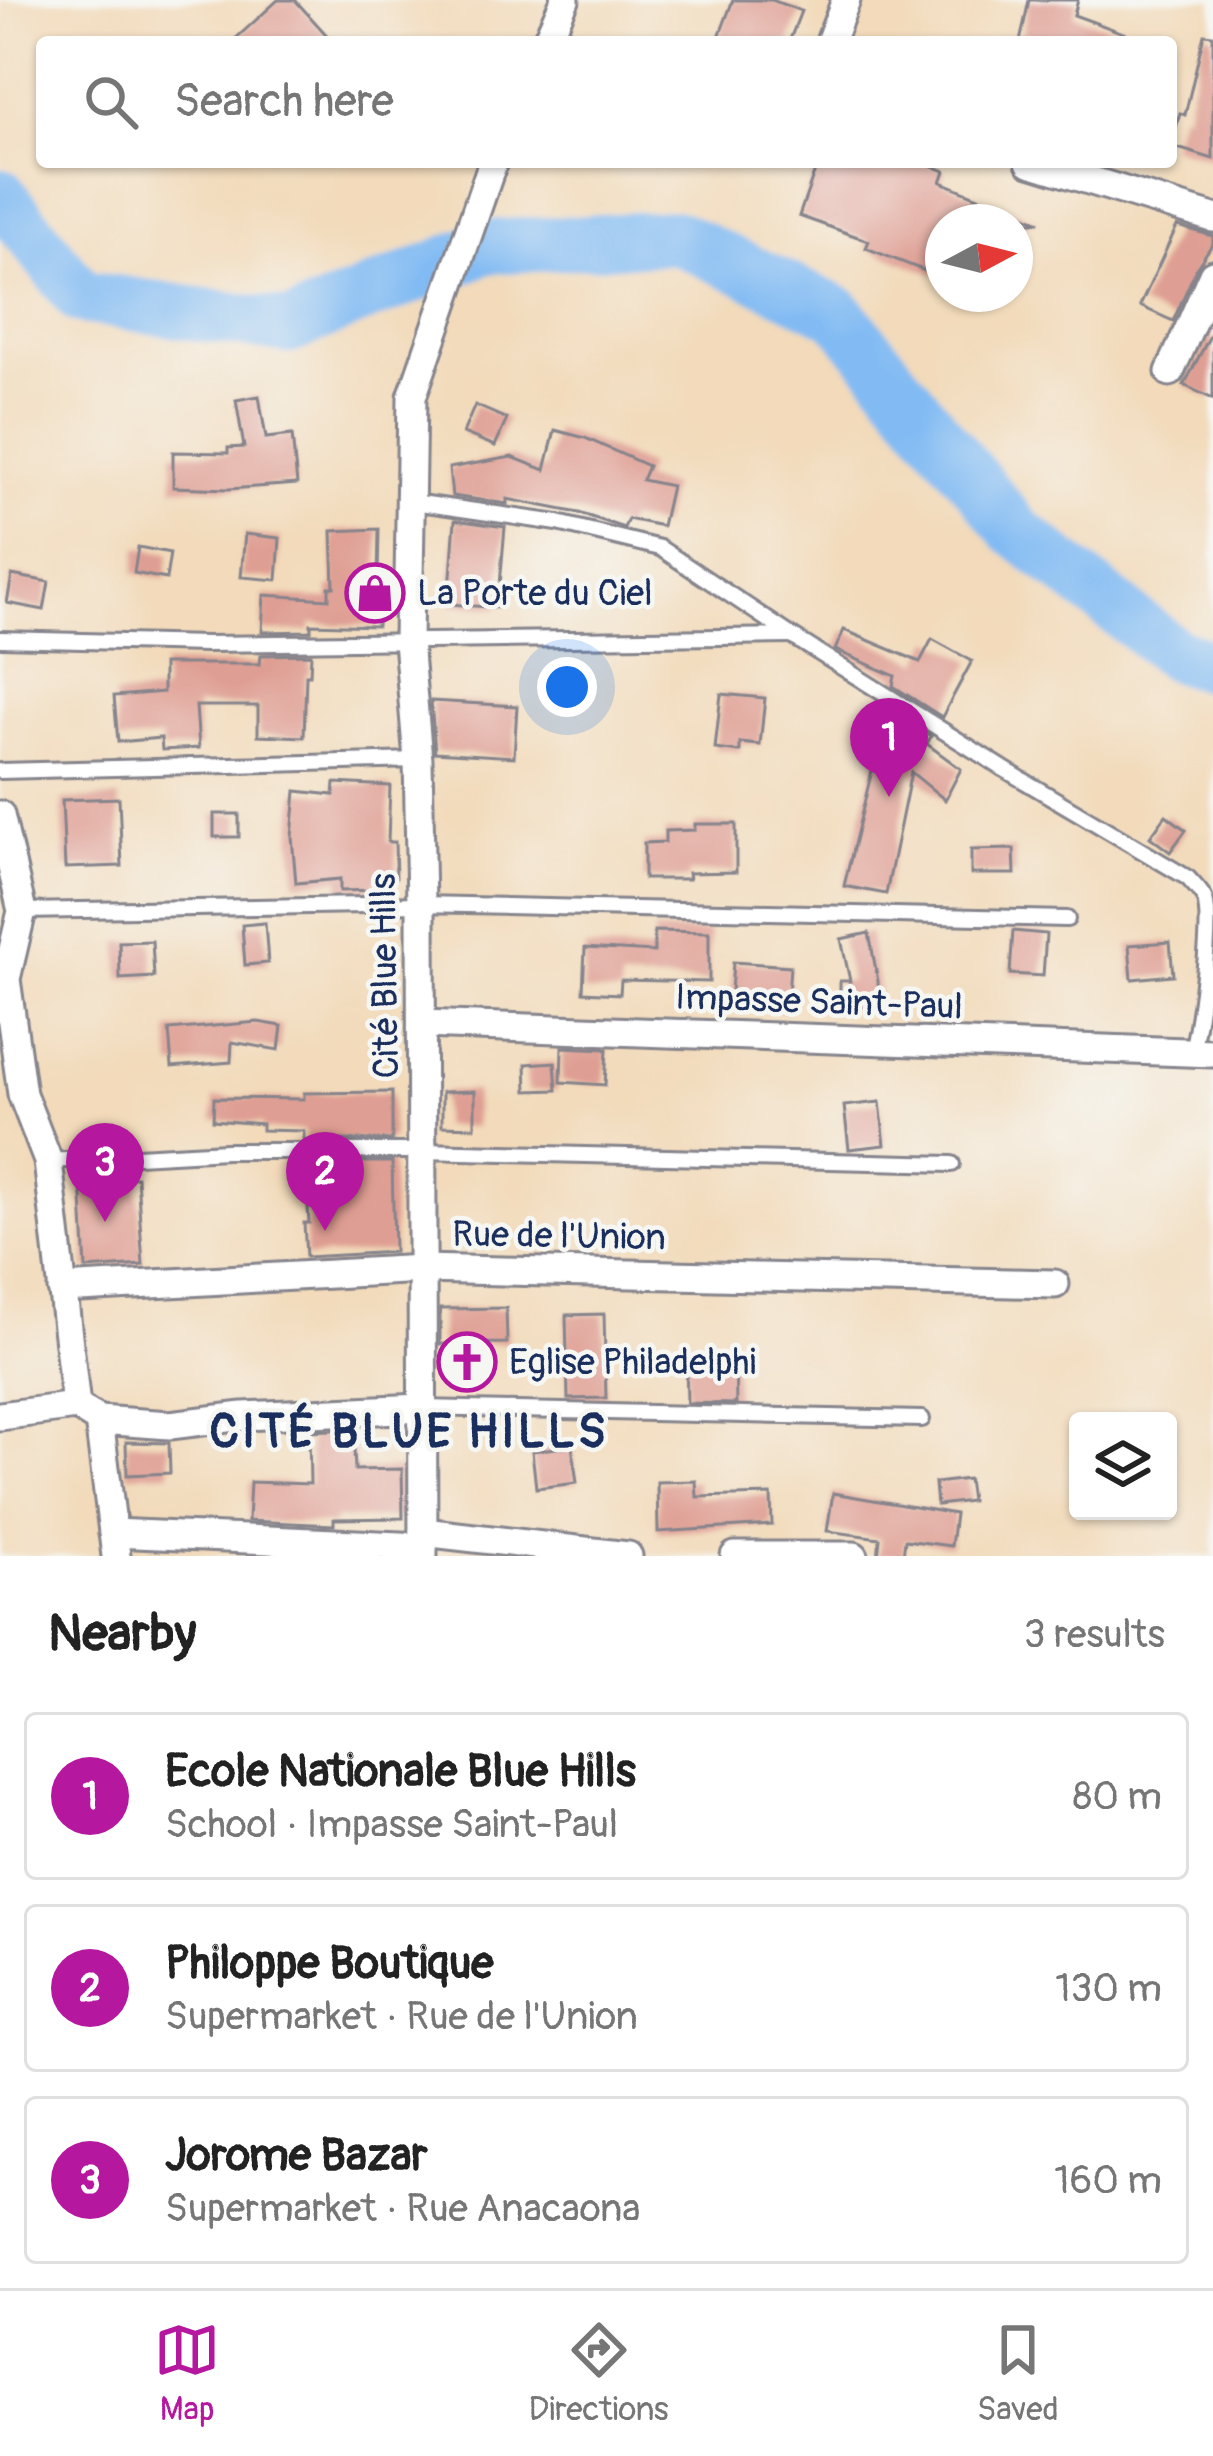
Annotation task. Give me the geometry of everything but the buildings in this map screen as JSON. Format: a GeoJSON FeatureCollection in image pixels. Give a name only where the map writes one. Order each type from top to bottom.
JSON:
{"type":"FeatureCollection","features":[{"type":"Feature","properties":{"kind":"street"},"geometry":{"type":"LineString","coordinates":[[548,36],[565,0]]}},
{"type":"Feature","properties":{"kind":"street"},"geometry":{"type":"LineString","coordinates":[[832,36],[846,0]]}},
{"type":"Feature","properties":{"kind":"street","name":"Cité Blue Hills"},"geometry":{"type":"LineString","coordinates":[[422,1545],[422,904],[418,760],[408,641],[412,397],[491,168]]}},
{"type":"Feature","properties":{"kind":"street"},"geometry":{"type":"LineString","coordinates":[[1050,168],[1213,218]]}},
{"type":"Feature","properties":{"kind":"street"},"geometry":{"type":"LineString","coordinates":[[1170,372],[1213,274]]}},
{"type":"Feature","properties":{"kind":"street"},"geometry":{"type":"LineString","coordinates":[[0,814],[22,910],[3,979],[22,1094],[48,1161],[62,1289],[115,1545],[422,1545],[628,1556]]}},
{"type":"Feature","properties":{"kind":"street","name":"Impasse Saint-Paul"},"geometry":{"type":"LineString","coordinates":[[422,1024],[1202,1052]]}},
{"type":"Feature","properties":{"kind":"street","name":"Rue de l'Union"},"geometry":{"type":"LineString","coordinates":[[62,1289],[422,1269],[1054,1284]]}},
{"type":"Feature","properties":{"kind":"street"},"geometry":{"type":"LineString","coordinates":[[0,1416],[87,1413],[170,1425],[243,1416],[422,1408]]}},
{"type":"Feature","properties":{"kind":"street"},"geometry":{"type":"LineString","coordinates":[[735,1556],[854,1556]]}},
{"type":"Feature","properties":{"kind":"lane"},"geometry":{"type":"LineString","coordinates":[[413,502],[557,523],[660,548],[792,636],[1187,878],[1205,898],[1209,912],[1202,1052]]}},
{"type":"Feature","properties":{"kind":"lane"},"geometry":{"type":"LineString","coordinates":[[0,639],[206,644],[792,636]]}},
{"type":"Feature","properties":{"kind":"lane"},"geometry":{"type":"LineString","coordinates":[[0,771],[418,760]]}},
{"type":"Feature","properties":{"kind":"lane"},"geometry":{"type":"LineString","coordinates":[[22,910],[422,904],[1067,919]]}},
{"type":"Feature","properties":{"kind":"lane"},"geometry":{"type":"LineString","coordinates":[[48,1161],[226,1151],[422,1151],[952,1164]]}},
{"type":"Feature","properties":{"kind":"lane"},"geometry":{"type":"LineString","coordinates":[[422,1408],[922,1420]]}},
{"type":"Feature","properties":{"kind":"waterway"},"geometry":{"type":"LineString","coordinates":[[0,195],[81,297],[289,327],[486,247],[676,237],[838,313],[1015,530],[1176,655],[1213,667]]}},
{"type":"Feature","properties":{"kind":"place","name":"La Porte du Ciel"},"geometry":{"type":"Point","coordinates":[375,593]}},
{"type":"Feature","properties":{"kind":"place","name":"Ecole Nationale Blue Hills"},"geometry":{"type":"Point","coordinates":[889,797]}},
{"type":"Feature","properties":{"kind":"place","name":"Jorome Bazar"},"geometry":{"type":"Point","coordinates":[105,1222]}},
{"type":"Feature","properties":{"kind":"place","name":"Philoppe Boutique"},"geometry":{"type":"Point","coordinates":[325,1231]}},
{"type":"Feature","properties":{"kind":"place","name":"Eglise Philadelphi"},"geometry":{"type":"Point","coordinates":[467,1362]}},
{"type":"Feature","properties":{"kind":"district","name":"CITÉ BLUE HILLS"},"geometry":{"type":"Point","coordinates":[409,1432]}}]}
